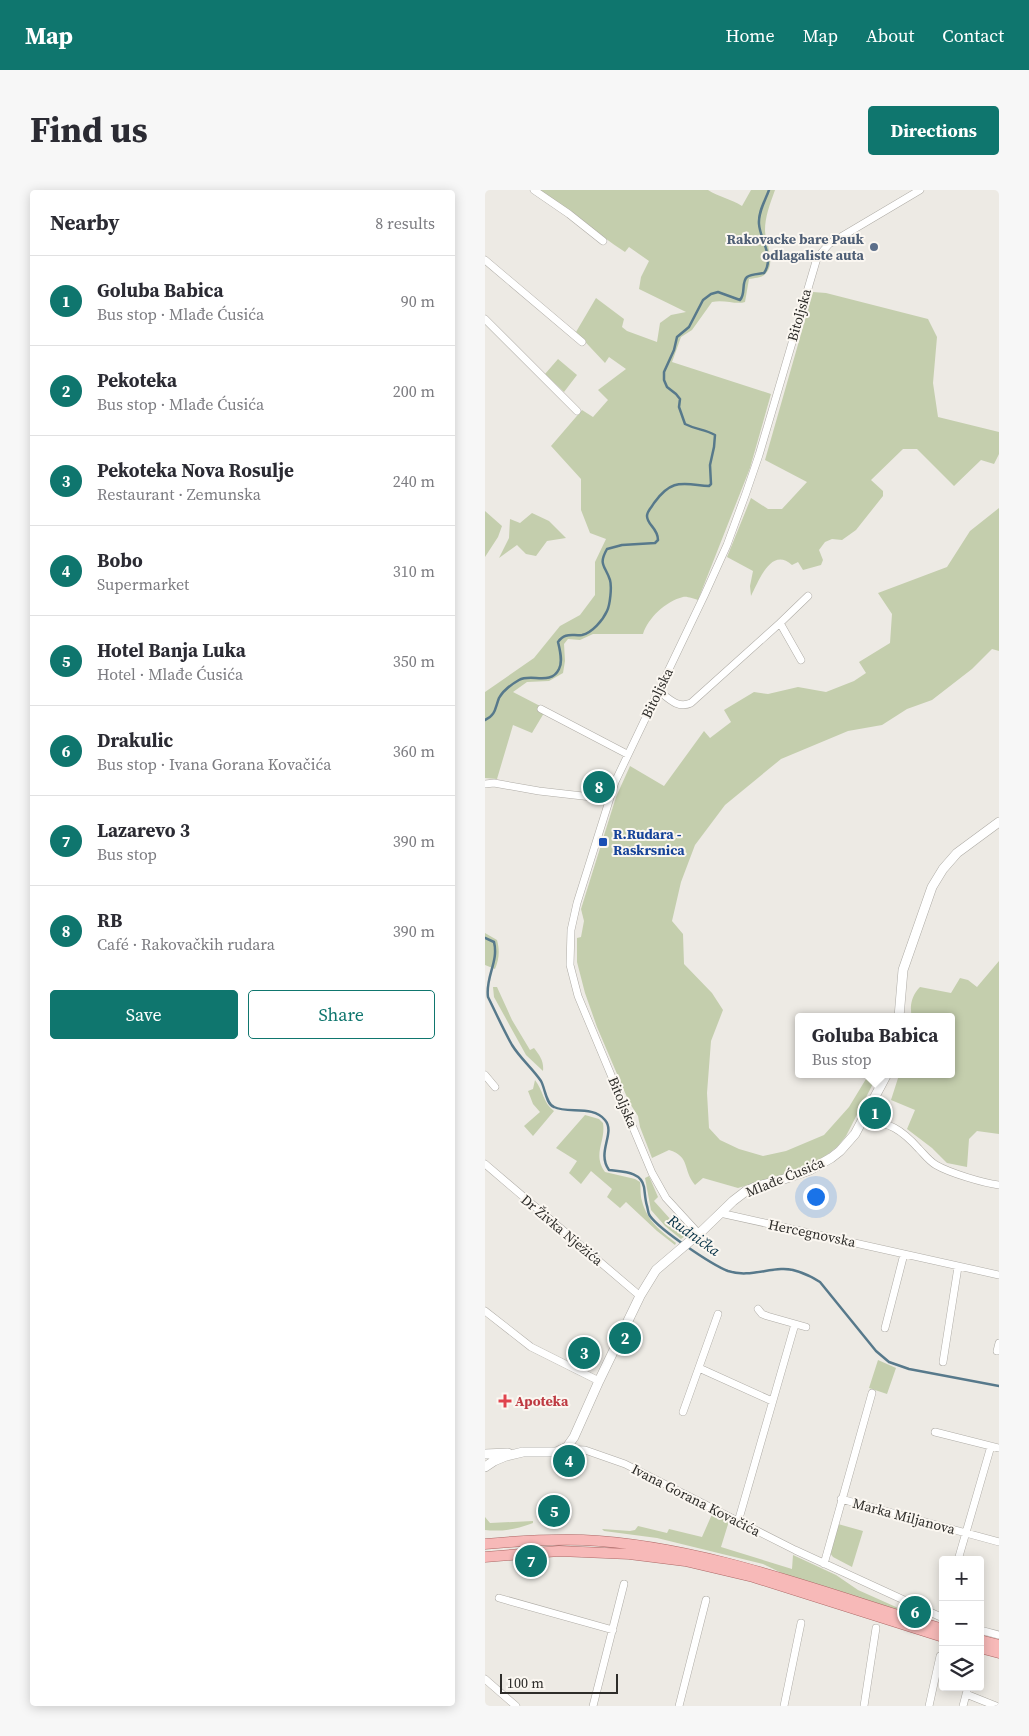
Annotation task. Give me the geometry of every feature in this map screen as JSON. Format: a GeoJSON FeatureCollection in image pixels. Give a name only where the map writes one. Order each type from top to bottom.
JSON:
{"type":"FeatureCollection","features":[{"type":"Feature","properties":{"kind":"main road"},"geometry":{"type":"LineString","coordinates":[[485,1536],[522,1540],[585,1540],[631,1544],[682,1553],[719,1561],[790,1581],[939,1628]]}},
{"type":"Feature","properties":{"kind":"main road"},"geometry":{"type":"LineString","coordinates":[[485,1544],[522,1540]]}},
{"type":"Feature","properties":{"kind":"main road"},"geometry":{"type":"LineString","coordinates":[[485,1558],[559,1551],[629,1554],[685,1561],[753,1577],[939,1636]]}},
{"type":"Feature","properties":{"kind":"main road"},"geometry":{"type":"LineString","coordinates":[[984,1641],[999,1645]]}},
{"type":"Feature","properties":{"kind":"main road"},"geometry":{"type":"LineString","coordinates":[[984,1649],[999,1653]]}},
{"type":"Feature","properties":{"kind":"street"},"geometry":{"type":"LineString","coordinates":[[534,190],[569,214],[603,241]]}},
{"type":"Feature","properties":{"kind":"street","name":"Bitoljska"},"geometry":{"type":"LineString","coordinates":[[699,1234],[666,1198],[657,1184],[571,973],[571,930],[577,903],[609,799],[627,754],[659,692],[727,545],[759,455],[817,258],[829,244],[920,190]]}},
{"type":"Feature","properties":{"kind":"street"},"geometry":{"type":"LineString","coordinates":[[485,260],[582,342]]}},
{"type":"Feature","properties":{"kind":"street"},"geometry":{"type":"LineString","coordinates":[[485,319],[577,411]]}},
{"type":"Feature","properties":{"kind":"street"},"geometry":{"type":"LineString","coordinates":[[659,692],[679,705],[691,703],[808,596]]}},
{"type":"Feature","properties":{"kind":"street"},"geometry":{"type":"LineString","coordinates":[[780,623],[801,660]]}},
{"type":"Feature","properties":{"kind":"street"},"geometry":{"type":"LineString","coordinates":[[541,709],[627,754]]}},
{"type":"Feature","properties":{"kind":"street"},"geometry":{"type":"LineString","coordinates":[[485,784],[494,783],[609,799]]}},
{"type":"Feature","properties":{"kind":"street"},"geometry":{"type":"LineString","coordinates":[[899,1013],[903,970],[933,887],[943,869],[957,853],[999,822]]}},
{"type":"Feature","properties":{"kind":"street"},"geometry":{"type":"LineString","coordinates":[[485,1074],[495,1087]]}},
{"type":"Feature","properties":{"kind":"street","name":"Mlađe Ćusića"},"geometry":{"type":"LineString","coordinates":[[565,1449],[574,1437],[640,1296],[656,1270],[699,1234],[733,1201],[746,1192],[810,1170],[831,1158],[848,1142],[862,1121],[885,1078]]}},
{"type":"Feature","properties":{"kind":"street"},"geometry":{"type":"LineString","coordinates":[[862,1121],[877,1121],[891,1126],[912,1141],[936,1165],[976,1180],[999,1185]]}},
{"type":"Feature","properties":{"kind":"street","name":"Dr Živka Nježića"},"geometry":{"type":"LineString","coordinates":[[485,1164],[640,1296]]}},
{"type":"Feature","properties":{"kind":"street","name":"Hercegnovska"},"geometry":{"type":"LineString","coordinates":[[720,1213],[999,1275]]}},
{"type":"Feature","properties":{"kind":"street"},"geometry":{"type":"LineString","coordinates":[[885,1328],[904,1254]]}},
{"type":"Feature","properties":{"kind":"street"},"geometry":{"type":"LineString","coordinates":[[943,1362],[958,1267]]}},
{"type":"Feature","properties":{"kind":"street"},"geometry":{"type":"LineString","coordinates":[[759,1310],[767,1316],[806,1327]]}},
{"type":"Feature","properties":{"kind":"street"},"geometry":{"type":"LineString","coordinates":[[485,1311],[531,1347],[599,1381]]}},
{"type":"Feature","properties":{"kind":"street"},"geometry":{"type":"LineString","coordinates":[[683,1412],[718,1314]]}},
{"type":"Feature","properties":{"kind":"street"},"geometry":{"type":"LineString","coordinates":[[738,1522],[795,1324]]}},
{"type":"Feature","properties":{"kind":"street"},"geometry":{"type":"LineString","coordinates":[[699,1368],[772,1401]]}},
{"type":"Feature","properties":{"kind":"street"},"geometry":{"type":"LineString","coordinates":[[824,1564],[872,1393]]}},
{"type":"Feature","properties":{"kind":"street"},"geometry":{"type":"LineString","coordinates":[[935,1432],[999,1448]]}},
{"type":"Feature","properties":{"kind":"street","name":"Marka Miljanova"},"geometry":{"type":"LineString","coordinates":[[959,1556],[991,1446]]}},
{"type":"Feature","properties":{"kind":"street"},"geometry":{"type":"LineString","coordinates":[[485,1454],[556,1452],[565,1449]]}},
{"type":"Feature","properties":{"kind":"street","name":"Ivana Gorana Kovačića"},"geometry":{"type":"LineString","coordinates":[[565,1449],[585,1450],[625,1464],[824,1564],[939,1615]]}},
{"type":"Feature","properties":{"kind":"street"},"geometry":{"type":"LineString","coordinates":[[485,1467],[506,1456],[523,1452]]}},
{"type":"Feature","properties":{"kind":"street","name":"Marka Miljanova"},"geometry":{"type":"LineString","coordinates":[[841,1499],[999,1542]]}},
{"type":"Feature","properties":{"kind":"street"},"geometry":{"type":"LineString","coordinates":[[593,1706],[624,1584]]}},
{"type":"Feature","properties":{"kind":"street"},"geometry":{"type":"LineString","coordinates":[[499,1598],[613,1630]]}},
{"type":"Feature","properties":{"kind":"street"},"geometry":{"type":"LineString","coordinates":[[679,1706],[706,1600]]}},
{"type":"Feature","properties":{"kind":"street"},"geometry":{"type":"LineString","coordinates":[[784,1706],[801,1623]]}},
{"type":"Feature","properties":{"kind":"street"},"geometry":{"type":"LineString","coordinates":[[864,1706],[876,1628]]}},
{"type":"Feature","properties":{"kind":"street"},"geometry":{"type":"LineString","coordinates":[[984,1631],[999,1636]]}},
{"type":"Feature","properties":{"kind":"street"},"geometry":{"type":"LineString","coordinates":[[929,1706],[939,1661]]}},
{"type":"Feature","properties":{"kind":"street"},"geometry":{"type":"LineString","coordinates":[[485,1679],[515,1706]]}},
{"type":"Feature","properties":{"kind":"street"},"geometry":{"type":"LineString","coordinates":[[963,1706],[967,1691]]}},
{"type":"Feature","properties":{"kind":"street"},"geometry":{"type":"LineString","coordinates":[[969,1691],[996,1706]]}},
{"type":"Feature","properties":{"kind":"green space"},"geometry":{"type":"Polygon","coordinates":[[[540,190],[708,190],[742,206],[751,190],[775,190],[765,226],[770,254],[768,271],[761,277],[749,279],[745,302],[712,302],[692,330],[681,337],[672,362],[771,394],[750,468],[698,600],[685,597],[670,602],[653,616],[643,634],[593,634],[580,640],[568,639],[564,644],[565,661],[563,673],[549,681],[527,682],[513,692],[542,707],[544,713],[532,733],[513,725],[497,779],[485,778],[485,692],[534,658],[560,626],[580,615],[595,595],[595,562],[606,539],[590,533],[581,510],[581,479],[551,446],[582,410],[593,417],[608,400],[598,390],[626,369],[609,357],[605,363],[576,332],[596,298],[624,319],[622,327],[627,331],[657,342],[660,323],[671,315],[686,312],[639,289],[641,277],[649,261],[629,247],[625,252],[540,190]]]}},
{"type":"Feature","properties":{"kind":"green space"},"geometry":{"type":"Polygon","coordinates":[[[813,292],[826,293],[928,319],[937,337],[933,383],[938,417],[999,432],[999,454],[994,464],[981,460],[954,486],[917,449],[903,449],[871,480],[883,491],[883,496],[856,530],[842,540],[832,539],[825,542],[819,550],[823,560],[821,565],[803,570],[798,562],[792,565],[785,560],[778,560],[767,568],[751,596],[750,586],[753,571],[727,557],[751,498],[768,509],[782,509],[807,482],[765,460],[813,292]]]}},
{"type":"Feature","properties":{"kind":"green space"},"geometry":{"type":"Polygon","coordinates":[[[558,359],[577,375],[564,392],[545,374],[558,359]]]}},
{"type":"Feature","properties":{"kind":"green space"},"geometry":{"type":"Polygon","coordinates":[[[999,508],[999,651],[992,649],[972,669],[932,700],[907,709],[882,725],[848,731],[781,759],[725,805],[695,845],[681,882],[672,921],[683,934],[684,964],[712,993],[723,1010],[711,1041],[707,1093],[709,1128],[720,1140],[739,1149],[763,1156],[786,1151],[824,1135],[849,1107],[867,1078],[876,1078],[846,1136],[838,1146],[823,1158],[795,1171],[738,1188],[703,1178],[695,1185],[681,1156],[669,1150],[652,1158],[640,1127],[638,1116],[629,1102],[597,1027],[577,962],[577,938],[581,937],[584,921],[581,909],[616,797],[630,766],[664,786],[704,731],[710,738],[731,722],[724,710],[754,692],[768,694],[798,687],[826,692],[854,681],[866,673],[859,662],[890,643],[892,614],[878,593],[947,567],[970,531],[999,508]]]}},
{"type":"Feature","properties":{"kind":"green space"},"geometry":{"type":"Polygon","coordinates":[[[485,511],[502,526],[498,537],[485,557],[485,511]]]}},
{"type":"Feature","properties":{"kind":"green space"},"geometry":{"type":"Polygon","coordinates":[[[532,513],[549,521],[566,538],[547,541],[536,556],[526,554],[517,545],[499,558],[509,538],[510,519],[520,523],[532,513]]]}},
{"type":"Feature","properties":{"kind":"green space"},"geometry":{"type":"Polygon","coordinates":[[[485,933],[497,940],[499,955],[495,969],[485,965],[485,933]]]}},
{"type":"Feature","properties":{"kind":"green space"},"geometry":{"type":"Polygon","coordinates":[[[999,961],[999,1134],[977,1131],[969,1139],[967,1167],[947,1163],[932,1148],[907,1129],[915,1110],[891,1100],[898,1078],[955,1078],[955,1013],[912,1013],[912,1001],[920,987],[951,993],[960,978],[968,980],[977,987],[999,961]]]}},
{"type":"Feature","properties":{"kind":"green space"},"geometry":{"type":"Polygon","coordinates":[[[493,987],[497,987],[512,1020],[530,1050],[534,1048],[540,1056],[543,1071],[526,1055],[494,997],[493,987]]]}},
{"type":"Feature","properties":{"kind":"green space"},"geometry":{"type":"Polygon","coordinates":[[[535,1080],[550,1108],[554,1111],[533,1136],[524,1126],[540,1112],[533,1104],[528,1091],[533,1089],[535,1080]]]}},
{"type":"Feature","properties":{"kind":"green space"},"geometry":{"type":"Polygon","coordinates":[[[585,1115],[599,1119],[603,1123],[603,1136],[599,1154],[601,1166],[605,1172],[635,1179],[640,1182],[641,1199],[647,1214],[655,1225],[676,1243],[675,1245],[626,1202],[620,1208],[607,1197],[612,1189],[591,1171],[581,1184],[569,1173],[577,1161],[556,1148],[585,1115]]]}},
{"type":"Feature","properties":{"kind":"green space"},"geometry":{"type":"Polygon","coordinates":[[[649,1176],[658,1197],[654,1201],[672,1221],[676,1218],[685,1229],[685,1236],[681,1239],[665,1226],[651,1210],[645,1178],[649,1176]]]}},
{"type":"Feature","properties":{"kind":"green space"},"geometry":{"type":"Polygon","coordinates":[[[878,1360],[896,1368],[887,1394],[869,1388],[878,1360]]]}},
{"type":"Feature","properties":{"kind":"green space"},"geometry":{"type":"Polygon","coordinates":[[[713,1512],[729,1521],[721,1547],[792,1569],[793,1555],[836,1575],[858,1590],[905,1611],[887,1609],[790,1577],[763,1564],[657,1538],[604,1531],[602,1529],[630,1531],[635,1530],[638,1526],[667,1533],[669,1529],[702,1537],[713,1512]]]}},
{"type":"Feature","properties":{"kind":"green space"},"geometry":{"type":"Polygon","coordinates":[[[485,1517],[490,1523],[533,1521],[533,1523],[509,1530],[485,1530],[485,1517]]]}},
{"type":"Feature","properties":{"kind":"green space"},"geometry":{"type":"Polygon","coordinates":[[[838,1524],[863,1531],[852,1567],[833,1557],[830,1553],[838,1524]]]}},
{"type":"Feature","properties":{"kind":"waterway","name":"Rudnička"},"geometry":{"type":"LineString","coordinates":[[485,720],[493,713],[503,693],[516,682],[524,678],[546,678],[555,674],[561,663],[558,642],[563,637],[586,634],[597,626],[603,618],[608,608],[611,591],[610,580],[603,565],[603,558],[607,549],[622,545],[655,543],[658,540],[658,536],[647,516],[660,495],[678,484],[709,486],[711,484],[710,465],[715,435],[685,424],[679,407],[680,399],[667,387],[664,380],[664,372],[674,350],[677,337],[689,327],[703,300],[711,294],[718,292],[740,300],[743,295],[745,279],[764,273],[767,267],[768,255],[760,230],[759,220],[769,190]]}},
{"type":"Feature","properties":{"kind":"waterway","name":"Rudnička"},"geometry":{"type":"LineString","coordinates":[[485,938],[494,942],[495,949],[494,963],[488,983],[488,997],[512,1045],[541,1081],[551,1105],[560,1109],[587,1111],[600,1115],[605,1120],[608,1125],[608,1131],[604,1156],[609,1170],[630,1173],[639,1178],[644,1187],[649,1215],[664,1230],[699,1255],[728,1271],[748,1273],[786,1269],[802,1272],[816,1279],[876,1351],[889,1362],[909,1369],[999,1386]]}},
{"type":"Feature","properties":{"kind":"place","name":"Rakovacke bare Pauk odlagaliste auta"},"geometry":{"type":"Point","coordinates":[874,247]}},
{"type":"Feature","properties":{"kind":"place","name":"RB"},"geometry":{"type":"Point","coordinates":[599,787]}},
{"type":"Feature","properties":{"kind":"place","name":"R.Rudara - Raskrsnica"},"geometry":{"type":"Point","coordinates":[603,842]}},
{"type":"Feature","properties":{"kind":"place","name":"Goluba Babica"},"geometry":{"type":"Point","coordinates":[875,1113]}},
{"type":"Feature","properties":{"kind":"place","name":"Pekoteka"},"geometry":{"type":"Point","coordinates":[625,1338]}},
{"type":"Feature","properties":{"kind":"place","name":"Pekoteka Nova Rosulje"},"geometry":{"type":"Point","coordinates":[584,1353]}},
{"type":"Feature","properties":{"kind":"place","name":"Apoteka"},"geometry":{"type":"Point","coordinates":[505,1401]}},
{"type":"Feature","properties":{"kind":"place","name":"Bobo"},"geometry":{"type":"Point","coordinates":[569,1461]}},
{"type":"Feature","properties":{"kind":"place","name":"Hotel Banja Luka"},"geometry":{"type":"Point","coordinates":[554,1511]}},
{"type":"Feature","properties":{"kind":"place","name":"Lazarevo 3"},"geometry":{"type":"Point","coordinates":[531,1561]}},
{"type":"Feature","properties":{"kind":"place","name":"Drakulic"},"geometry":{"type":"Point","coordinates":[915,1612]}}]}
